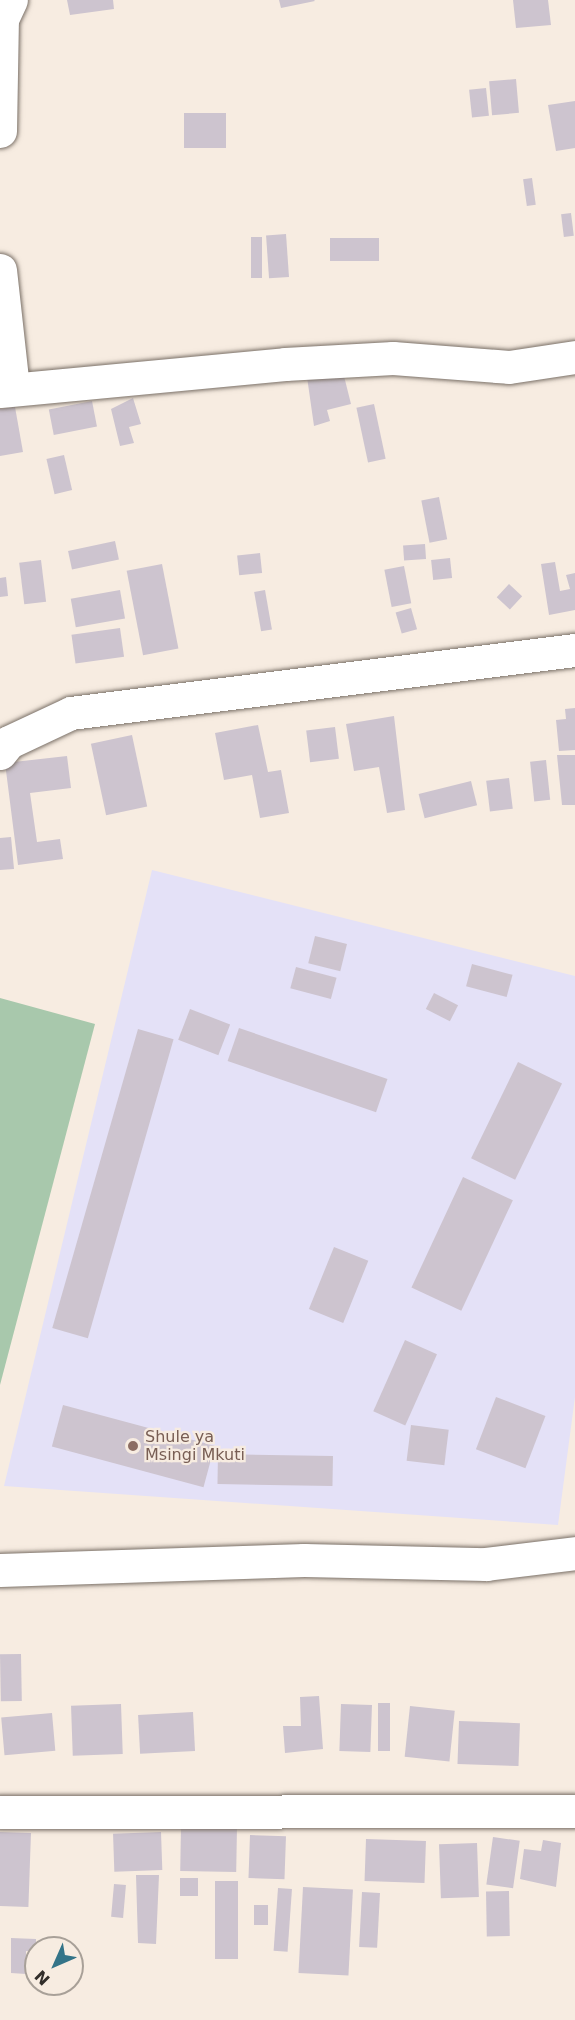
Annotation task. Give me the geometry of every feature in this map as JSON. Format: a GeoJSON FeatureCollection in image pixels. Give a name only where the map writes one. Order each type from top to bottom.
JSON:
{"type":"FeatureCollection","features":[{"type":"Feature","properties":{"kind":"street"},"geometry":{"type":"LineString","coordinates":[[0,131],[2,19],[11,0]]}},
{"type":"Feature","properties":{"kind":"street"},"geometry":{"type":"LineString","coordinates":[[0,270],[7,389],[306,363],[393,358],[510,367],[575,357]]}},
{"type":"Feature","properties":{"kind":"street"},"geometry":{"type":"LineString","coordinates":[[0,753],[9,742],[71,713],[575,650]]}},
{"type":"Feature","properties":{"kind":"street"},"geometry":{"type":"LineString","coordinates":[[0,1570],[304,1560],[486,1564],[575,1553]]}},
{"type":"Feature","properties":{"kind":"street"},"geometry":{"type":"LineString","coordinates":[[0,1812],[575,1811]]}},
{"type":"Feature","properties":{"kind":"shaded area"},"geometry":{"type":"Polygon","coordinates":[[[152,870],[575,976],[575,1397],[558,1525],[4,1486],[152,870]]]}},
{"type":"Feature","properties":{"kind":"green space"},"geometry":{"type":"Polygon","coordinates":[[[0,998],[95,1024],[0,1385],[0,998]]]}},
{"type":"Feature","properties":{"kind":"building"},"geometry":{"type":"Polygon","coordinates":[[[67,0],[113,0],[114,9],[70,15],[67,0]]]}},
{"type":"Feature","properties":{"kind":"building"},"geometry":{"type":"Polygon","coordinates":[[[279,0],[314,0],[315,1],[281,8],[279,0]]]}},
{"type":"Feature","properties":{"kind":"building"},"geometry":{"type":"Polygon","coordinates":[[[513,0],[548,0],[551,25],[516,28],[513,0]]]}},
{"type":"Feature","properties":{"kind":"building"},"geometry":{"type":"Polygon","coordinates":[[[516,79],[519,113],[492,115],[489,81],[516,79]]]}},
{"type":"Feature","properties":{"kind":"building"},"geometry":{"type":"Polygon","coordinates":[[[486,88],[489,116],[472,118],[469,90],[486,88]]]}},
{"type":"Feature","properties":{"kind":"building"},"geometry":{"type":"Polygon","coordinates":[[[575,101],[575,148],[556,151],[548,105],[575,101]]]}},
{"type":"Feature","properties":{"kind":"building"},"geometry":{"type":"Polygon","coordinates":[[[184,113],[226,113],[226,148],[184,148],[184,113]]]}},
{"type":"Feature","properties":{"kind":"building"},"geometry":{"type":"Polygon","coordinates":[[[532,178],[536,205],[527,206],[523,179],[532,178]]]}},
{"type":"Feature","properties":{"kind":"building"},"geometry":{"type":"Polygon","coordinates":[[[571,213],[574,236],[564,237],[561,214],[571,213]]]}},
{"type":"Feature","properties":{"kind":"building"},"geometry":{"type":"Polygon","coordinates":[[[286,234],[289,277],[269,278],[266,235],[286,234]]]}},
{"type":"Feature","properties":{"kind":"building"},"geometry":{"type":"Polygon","coordinates":[[[251,237],[262,237],[262,278],[251,278],[251,237]]]}},
{"type":"Feature","properties":{"kind":"building"},"geometry":{"type":"Polygon","coordinates":[[[330,238],[379,238],[379,261],[330,261],[330,238]]]}},
{"type":"Feature","properties":{"kind":"building"},"geometry":{"type":"Polygon","coordinates":[[[342,368],[351,404],[327,410],[330,421],[314,426],[307,377],[342,368]]]}},
{"type":"Feature","properties":{"kind":"building"},"geometry":{"type":"Polygon","coordinates":[[[133,398],[141,424],[129,427],[134,443],[120,446],[111,409],[133,398]]]}},
{"type":"Feature","properties":{"kind":"building"},"geometry":{"type":"Polygon","coordinates":[[[92,401],[97,427],[54,435],[49,409],[92,401]]]}},
{"type":"Feature","properties":{"kind":"building"},"geometry":{"type":"Polygon","coordinates":[[[374,404],[386,459],[368,463],[356,408],[374,404]]]}},
{"type":"Feature","properties":{"kind":"building"},"geometry":{"type":"Polygon","coordinates":[[[15,407],[23,452],[0,456],[0,409],[15,407]]]}},
{"type":"Feature","properties":{"kind":"building"},"geometry":{"type":"Polygon","coordinates":[[[64,455],[72,490],[55,494],[46,459],[64,455]]]}},
{"type":"Feature","properties":{"kind":"building"},"geometry":{"type":"Polygon","coordinates":[[[439,497],[447,539],[430,543],[421,500],[439,497]]]}},
{"type":"Feature","properties":{"kind":"building"},"geometry":{"type":"Polygon","coordinates":[[[115,541],[119,560],[72,570],[68,551],[115,541]]]}},
{"type":"Feature","properties":{"kind":"building"},"geometry":{"type":"Polygon","coordinates":[[[425,544],[426,559],[404,560],[403,546],[425,544]]]}},
{"type":"Feature","properties":{"kind":"building"},"geometry":{"type":"Polygon","coordinates":[[[260,553],[262,573],[239,575],[237,555],[260,553]]]}},
{"type":"Feature","properties":{"kind":"building"},"geometry":{"type":"Polygon","coordinates":[[[450,558],[452,578],[433,580],[431,560],[450,558]]]}},
{"type":"Feature","properties":{"kind":"building"},"geometry":{"type":"Polygon","coordinates":[[[41,560],[46,602],[24,604],[19,563],[41,560]]]}},
{"type":"Feature","properties":{"kind":"building"},"geometry":{"type":"Polygon","coordinates":[[[555,562],[560,591],[570,589],[566,575],[575,573],[575,610],[549,615],[541,564],[555,562]]]}},
{"type":"Feature","properties":{"kind":"building"},"geometry":{"type":"Polygon","coordinates":[[[162,564],[178,648],[143,655],[127,571],[162,564]]]}},
{"type":"Feature","properties":{"kind":"building"},"geometry":{"type":"Polygon","coordinates":[[[404,566],[411,603],[392,607],[384,570],[404,566]]]}},
{"type":"Feature","properties":{"kind":"building"},"geometry":{"type":"Polygon","coordinates":[[[6,577],[8,596],[0,597],[0,578],[6,577]]]}},
{"type":"Feature","properties":{"kind":"building"},"geometry":{"type":"Polygon","coordinates":[[[509,584],[522,596],[510,609],[497,597],[509,584]]]}},
{"type":"Feature","properties":{"kind":"building"},"geometry":{"type":"Polygon","coordinates":[[[120,590],[125,619],[76,627],[71,599],[120,590]]]}},
{"type":"Feature","properties":{"kind":"building"},"geometry":{"type":"Polygon","coordinates":[[[265,590],[272,629],[261,631],[254,592],[265,590]]]}},
{"type":"Feature","properties":{"kind":"building"},"geometry":{"type":"Polygon","coordinates":[[[411,608],[417,629],[402,634],[396,612],[411,608]]]}},
{"type":"Feature","properties":{"kind":"building"},"geometry":{"type":"Polygon","coordinates":[[[120,628],[124,657],[76,664],[71,635],[120,628]]]}},
{"type":"Feature","properties":{"kind":"building"},"geometry":{"type":"Polygon","coordinates":[[[575,708],[575,750],[559,751],[556,720],[566,719],[565,709],[575,708]]]}},
{"type":"Feature","properties":{"kind":"building"},"geometry":{"type":"Polygon","coordinates":[[[394,716],[405,810],[387,813],[379,767],[354,771],[346,724],[394,716]]]}},
{"type":"Feature","properties":{"kind":"building"},"geometry":{"type":"Polygon","coordinates":[[[258,725],[268,772],[281,770],[289,813],[260,818],[252,775],[224,780],[215,733],[258,725]]]}},
{"type":"Feature","properties":{"kind":"building"},"geometry":{"type":"Polygon","coordinates":[[[335,727],[339,759],[310,762],[306,731],[335,727]]]}},
{"type":"Feature","properties":{"kind":"building"},"geometry":{"type":"Polygon","coordinates":[[[132,735],[147,806],[106,815],[91,744],[132,735]]]}},
{"type":"Feature","properties":{"kind":"building"},"geometry":{"type":"Polygon","coordinates":[[[557,755],[575,755],[575,805],[562,805],[557,755]]]}},
{"type":"Feature","properties":{"kind":"building"},"geometry":{"type":"Polygon","coordinates":[[[67,756],[71,788],[30,793],[37,842],[60,839],[63,859],[18,865],[5,763],[67,756]]]}},
{"type":"Feature","properties":{"kind":"building"},"geometry":{"type":"Polygon","coordinates":[[[546,760],[550,800],[534,801],[530,762],[546,760]]]}},
{"type":"Feature","properties":{"kind":"building"},"geometry":{"type":"Polygon","coordinates":[[[509,778],[513,809],[490,812],[486,781],[509,778]]]}},
{"type":"Feature","properties":{"kind":"building"},"geometry":{"type":"Polygon","coordinates":[[[471,781],[477,805],[425,818],[419,794],[471,781]]]}},
{"type":"Feature","properties":{"kind":"building"},"geometry":{"type":"Polygon","coordinates":[[[11,837],[14,869],[0,870],[0,838],[11,837]]]}},
{"type":"Feature","properties":{"kind":"building"},"geometry":{"type":"Polygon","coordinates":[[[315,936],[347,944],[340,971],[308,963],[315,936]]]}},
{"type":"Feature","properties":{"kind":"building"},"geometry":{"type":"Polygon","coordinates":[[[472,964],[513,975],[507,997],[466,986],[472,964]]]}},
{"type":"Feature","properties":{"kind":"building"},"geometry":{"type":"Polygon","coordinates":[[[296,967],[337,978],[331,999],[290,988],[296,967]]]}},
{"type":"Feature","properties":{"kind":"building"},"geometry":{"type":"Polygon","coordinates":[[[434,993],[458,1005],[450,1021],[426,1009],[434,993]]]}},
{"type":"Feature","properties":{"kind":"building"},"geometry":{"type":"Polygon","coordinates":[[[190,1009],[230,1024],[218,1055],[178,1040],[190,1009]]]}},
{"type":"Feature","properties":{"kind":"building"},"geometry":{"type":"Polygon","coordinates":[[[239,1028],[387,1079],[376,1112],[228,1061],[239,1028]]]}},
{"type":"Feature","properties":{"kind":"building"},"geometry":{"type":"Polygon","coordinates":[[[138,1029],[174,1039],[88,1338],[52,1328],[138,1029]]]}},
{"type":"Feature","properties":{"kind":"building"},"geometry":{"type":"Polygon","coordinates":[[[518,1062],[562,1083],[515,1180],[471,1158],[518,1062]]]}},
{"type":"Feature","properties":{"kind":"building"},"geometry":{"type":"Polygon","coordinates":[[[463,1177],[513,1200],[461,1311],[411,1288],[463,1177]]]}},
{"type":"Feature","properties":{"kind":"building"},"geometry":{"type":"Polygon","coordinates":[[[334,1247],[368,1261],[343,1323],[309,1309],[334,1247]]]}},
{"type":"Feature","properties":{"kind":"building"},"geometry":{"type":"Polygon","coordinates":[[[405,1340],[437,1354],[405,1425],[373,1411],[405,1340]]]}},
{"type":"Feature","properties":{"kind":"building"},"geometry":{"type":"Polygon","coordinates":[[[496,1397],[545,1416],[525,1468],[476,1449],[496,1397]]]}},
{"type":"Feature","properties":{"kind":"building","name":"Shule ya Msingi Mkuti"},"geometry":{"type":"Polygon","coordinates":[[[63,1405],[215,1446],[204,1487],[52,1447],[63,1405]]]}},
{"type":"Feature","properties":{"kind":"building"},"geometry":{"type":"Polygon","coordinates":[[[411,1425],[449,1430],[444,1465],[407,1461],[411,1425]]]}},
{"type":"Feature","properties":{"kind":"building"},"geometry":{"type":"Polygon","coordinates":[[[218,1454],[333,1456],[332,1486],[217,1484],[218,1454]]]}},
{"type":"Feature","properties":{"kind":"building"},"geometry":{"type":"Polygon","coordinates":[[[0,1654],[21,1654],[22,1701],[1,1701],[0,1654]]]}},
{"type":"Feature","properties":{"kind":"building"},"geometry":{"type":"Polygon","coordinates":[[[319,1696],[323,1749],[285,1753],[283,1726],[301,1726],[300,1697],[319,1696]]]}},
{"type":"Feature","properties":{"kind":"building"},"geometry":{"type":"Polygon","coordinates":[[[378,1703],[390,1703],[390,1751],[378,1751],[378,1703]]]}},
{"type":"Feature","properties":{"kind":"building"},"geometry":{"type":"Polygon","coordinates":[[[121,1704],[123,1754],[73,1756],[71,1706],[121,1704]]]}},
{"type":"Feature","properties":{"kind":"building"},"geometry":{"type":"Polygon","coordinates":[[[341,1704],[372,1705],[370,1752],[339,1751],[341,1704]]]}},
{"type":"Feature","properties":{"kind":"building"},"geometry":{"type":"Polygon","coordinates":[[[410,1706],[455,1711],[449,1761],[405,1757],[410,1706]]]}},
{"type":"Feature","properties":{"kind":"building"},"geometry":{"type":"Polygon","coordinates":[[[193,1712],[195,1751],[140,1754],[138,1715],[193,1712]]]}},
{"type":"Feature","properties":{"kind":"building"},"geometry":{"type":"Polygon","coordinates":[[[52,1713],[55,1751],[5,1755],[1,1717],[52,1713]]]}},
{"type":"Feature","properties":{"kind":"building"},"geometry":{"type":"Polygon","coordinates":[[[459,1721],[520,1723],[518,1766],[457,1764],[459,1721]]]}},
{"type":"Feature","properties":{"kind":"building"},"geometry":{"type":"Polygon","coordinates":[[[181,1826],[237,1827],[236,1872],[180,1871],[181,1826]]]}},
{"type":"Feature","properties":{"kind":"building"},"geometry":{"type":"Polygon","coordinates":[[[0,1832],[31,1833],[28,1907],[0,1906],[0,1832]]]}},
{"type":"Feature","properties":{"kind":"building"},"geometry":{"type":"Polygon","coordinates":[[[161,1832],[162,1870],[114,1872],[113,1834],[161,1832]]]}},
{"type":"Feature","properties":{"kind":"building"},"geometry":{"type":"Polygon","coordinates":[[[250,1835],[286,1836],[284,1879],[248,1878],[250,1835]]]}},
{"type":"Feature","properties":{"kind":"building"},"geometry":{"type":"Polygon","coordinates":[[[493,1837],[520,1841],[513,1888],[486,1885],[493,1837]]]}},
{"type":"Feature","properties":{"kind":"building"},"geometry":{"type":"Polygon","coordinates":[[[366,1839],[426,1841],[424,1883],[365,1881],[366,1839]]]}},
{"type":"Feature","properties":{"kind":"building"},"geometry":{"type":"Polygon","coordinates":[[[543,1840],[561,1843],[556,1887],[520,1879],[524,1849],[541,1851],[543,1840]]]}},
{"type":"Feature","properties":{"kind":"building"},"geometry":{"type":"Polygon","coordinates":[[[477,1843],[479,1897],[441,1898],[439,1844],[477,1843]]]}},
{"type":"Feature","properties":{"kind":"building"},"geometry":{"type":"Polygon","coordinates":[[[136,1875],[159,1875],[156,1944],[138,1943],[136,1875]]]}},
{"type":"Feature","properties":{"kind":"building"},"geometry":{"type":"Polygon","coordinates":[[[180,1878],[198,1878],[198,1896],[180,1896],[180,1878]]]}},
{"type":"Feature","properties":{"kind":"building"},"geometry":{"type":"Polygon","coordinates":[[[215,1881],[238,1881],[238,1959],[215,1959],[215,1881]]]}},
{"type":"Feature","properties":{"kind":"building"},"geometry":{"type":"Polygon","coordinates":[[[114,1884],[126,1885],[123,1918],[111,1917],[114,1884]]]}},
{"type":"Feature","properties":{"kind":"building"},"geometry":{"type":"Polygon","coordinates":[[[303,1887],[353,1890],[348,1975],[298,1973],[303,1887]]]}},
{"type":"Feature","properties":{"kind":"building"},"geometry":{"type":"Polygon","coordinates":[[[278,1888],[292,1889],[288,1952],[274,1951],[278,1888]]]}},
{"type":"Feature","properties":{"kind":"building"},"geometry":{"type":"Polygon","coordinates":[[[486,1891],[509,1891],[510,1936],[487,1936],[486,1891]]]}},
{"type":"Feature","properties":{"kind":"building"},"geometry":{"type":"Polygon","coordinates":[[[362,1892],[380,1893],[377,1948],[359,1947],[362,1892]]]}},
{"type":"Feature","properties":{"kind":"building"},"geometry":{"type":"Polygon","coordinates":[[[254,1905],[268,1905],[268,1925],[254,1925],[254,1905]]]}},
{"type":"Feature","properties":{"kind":"building"},"geometry":{"type":"Polygon","coordinates":[[[11,1938],[24,1939],[24,1974],[11,1973],[11,1938]]]}},
{"type":"Feature","properties":{"kind":"place","name":"Shule ya Msingi Mkuti"},"geometry":{"type":"Point","coordinates":[133,1446]}}]}
